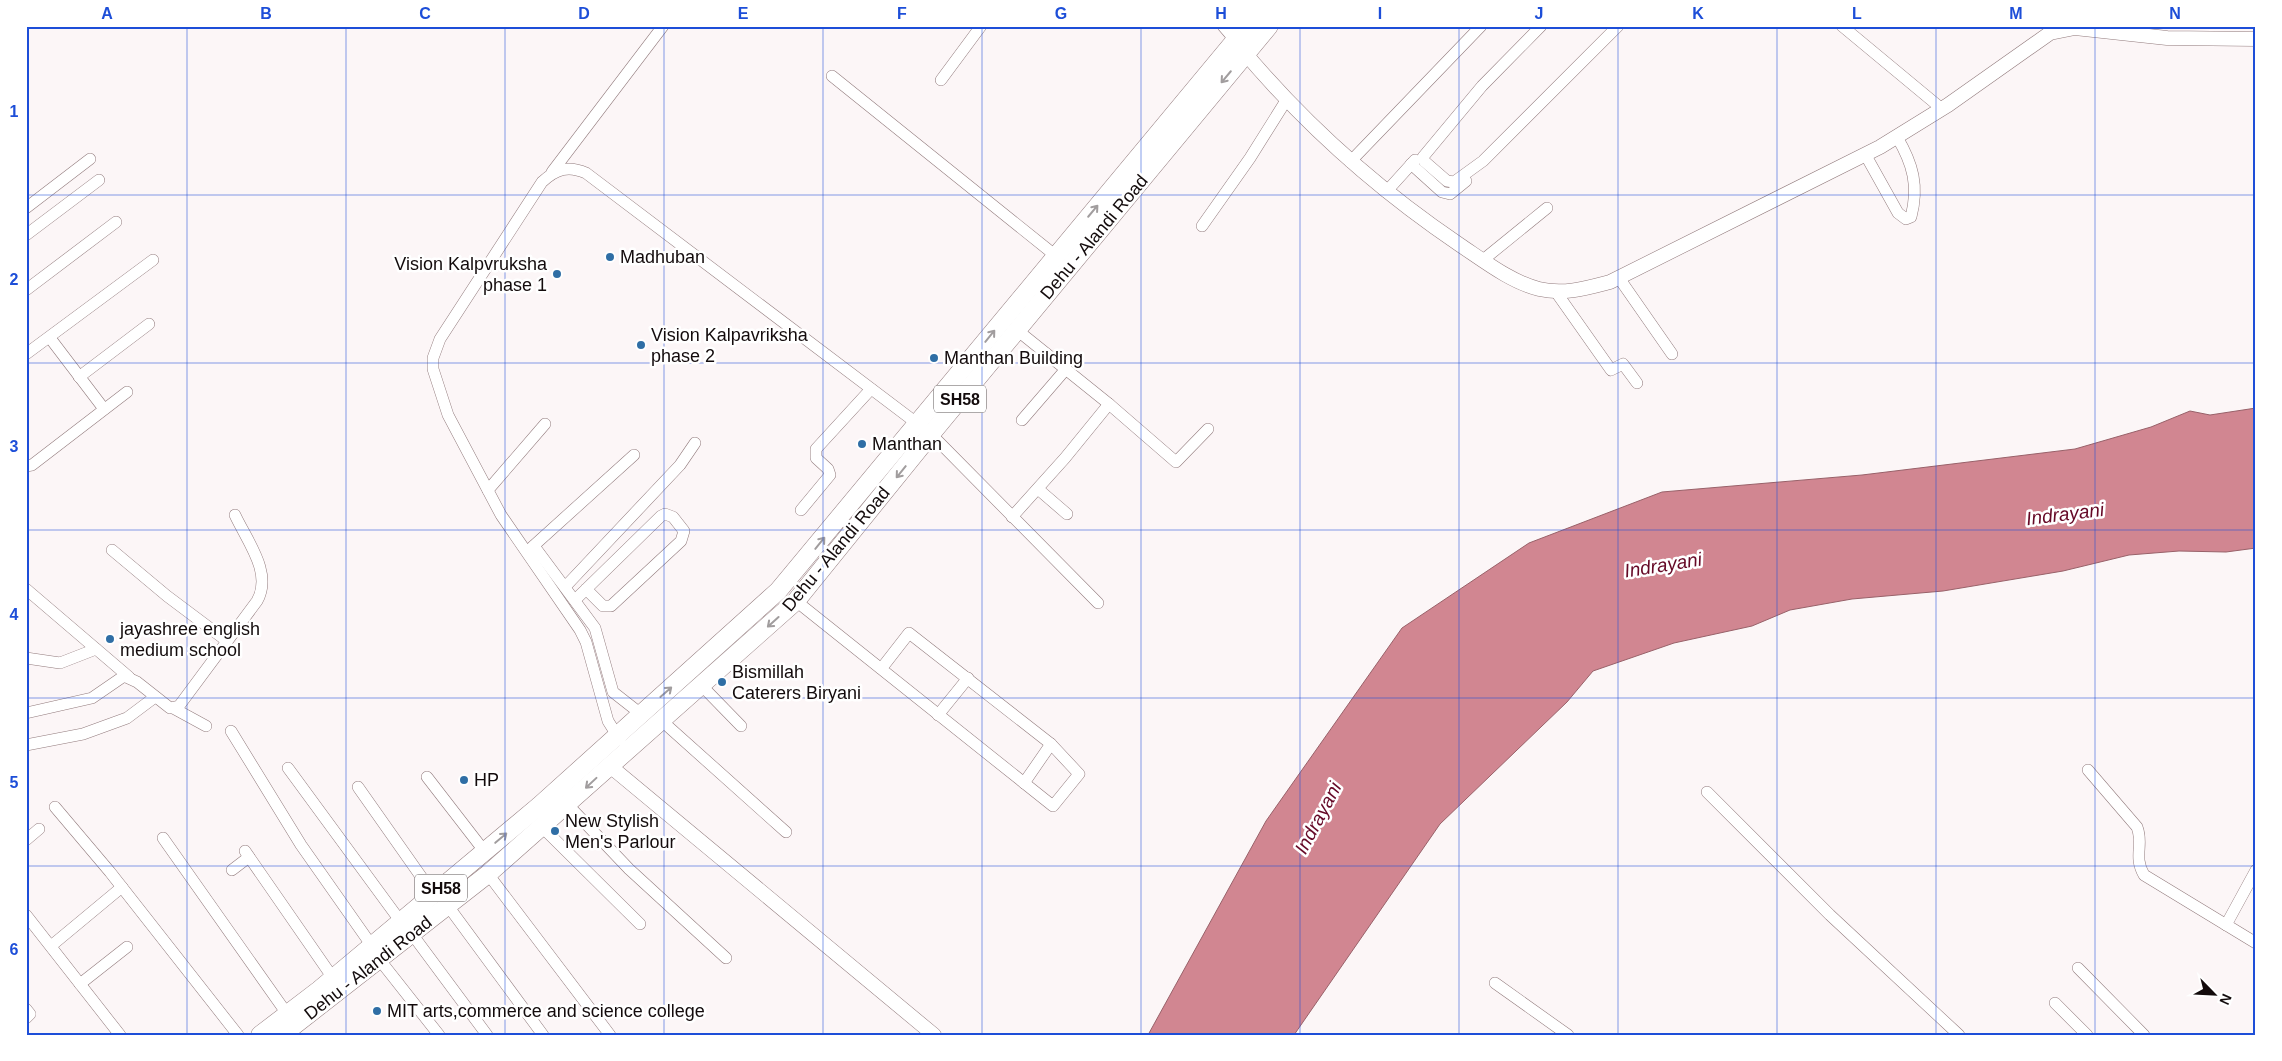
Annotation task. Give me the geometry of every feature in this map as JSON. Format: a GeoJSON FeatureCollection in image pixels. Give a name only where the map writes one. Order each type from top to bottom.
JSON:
{"type":"FeatureCollection","features":[{"type":"Feature","properties":{"kind":"main road","name":"Dehu - Alandi Road"},"geometry":{"type":"LineString","coordinates":[[260,1035],[288,1025],[406,928],[434,895],[485,852],[778,591],[924,429],[1017,330],[1240,47],[1247,26]]}},
{"type":"Feature","properties":{"kind":"main road","name":"Dehu - Alandi Road"},"geometry":{"type":"LineString","coordinates":[[406,928],[448,906],[488,874],[796,601],[1056,256],[1240,47],[1269,26]]}},
{"type":"Feature","properties":{"kind":"main road","name":"Dehu - Alandi Road"},"geometry":{"type":"LineString","coordinates":[[288,1025],[333,978],[376,953]]}},
{"type":"Feature","properties":{"kind":"street"},"geometry":{"type":"LineString","coordinates":[[627,750],[616,736],[604,707],[583,636],[530,550],[488,490],[448,415],[438,388],[433,358],[440,339],[542,182],[551,174],[663,26]]}},
{"type":"Feature","properties":{"kind":"street"},"geometry":{"type":"LineString","coordinates":[[941,80],[981,26]]}},
{"type":"Feature","properties":{"kind":"street"},"geometry":{"type":"LineString","coordinates":[[1223,26],[1287,99],[1350,162],[1386,192],[1483,260],[1523,284],[1556,292],[1580,290],[1619,278],[1865,154],[1942,109],[2038,39],[2062,28],[2167,38],[2256,39]]}},
{"type":"Feature","properties":{"kind":"street"},"geometry":{"type":"LineString","coordinates":[[1350,162],[1481,26]]}},
{"type":"Feature","properties":{"kind":"street"},"geometry":{"type":"LineString","coordinates":[[1541,26],[1482,86],[1423,157],[1424,161],[1447,181],[1454,182],[1483,161],[1618,26]]}},
{"type":"Feature","properties":{"kind":"street"},"geometry":{"type":"LineString","coordinates":[[1842,26],[1942,109]]}},
{"type":"Feature","properties":{"kind":"street"},"geometry":{"type":"LineString","coordinates":[[832,76],[1056,256]]}},
{"type":"Feature","properties":{"kind":"street"},"geometry":{"type":"LineString","coordinates":[[1202,226],[1250,158],[1287,99]]}},
{"type":"Feature","properties":{"kind":"street"},"geometry":{"type":"LineString","coordinates":[[1865,154],[1896,209],[1906,219],[1911,217],[1916,183],[1912,168],[1897,137]]}},
{"type":"Feature","properties":{"kind":"street"},"geometry":{"type":"LineString","coordinates":[[26,208],[90,160]]}},
{"type":"Feature","properties":{"kind":"street"},"geometry":{"type":"LineString","coordinates":[[1386,192],[1413,162],[1442,192],[1450,194],[1480,168],[1483,161]]}},
{"type":"Feature","properties":{"kind":"street"},"geometry":{"type":"LineString","coordinates":[[551,174],[574,168],[586,172],[924,429],[1098,603]]}},
{"type":"Feature","properties":{"kind":"street"},"geometry":{"type":"LineString","coordinates":[[26,235],[99,180]]}},
{"type":"Feature","properties":{"kind":"street"},"geometry":{"type":"LineString","coordinates":[[1483,260],[1547,208]]}},
{"type":"Feature","properties":{"kind":"street"},"geometry":{"type":"LineString","coordinates":[[26,290],[116,222]]}},
{"type":"Feature","properties":{"kind":"street"},"geometry":{"type":"LineString","coordinates":[[26,354],[153,260]]}},
{"type":"Feature","properties":{"kind":"street"},"geometry":{"type":"LineString","coordinates":[[1619,278],[1672,354]]}},
{"type":"Feature","properties":{"kind":"street"},"geometry":{"type":"LineString","coordinates":[[1556,292],[1610,370],[1624,364],[1637,382]]}},
{"type":"Feature","properties":{"kind":"street"},"geometry":{"type":"LineString","coordinates":[[79,377],[149,324]]}},
{"type":"Feature","properties":{"kind":"street"},"geometry":{"type":"LineString","coordinates":[[1017,330],[1109,404],[1176,462],[1208,429]]}},
{"type":"Feature","properties":{"kind":"street"},"geometry":{"type":"LineString","coordinates":[[50,338],[104,410]]}},
{"type":"Feature","properties":{"kind":"street"},"geometry":{"type":"LineString","coordinates":[[1022,420],[1066,369]]}},
{"type":"Feature","properties":{"kind":"street"},"geometry":{"type":"LineString","coordinates":[[801,510],[830,475],[828,469],[816,458],[816,449],[871,389]]}},
{"type":"Feature","properties":{"kind":"street"},"geometry":{"type":"LineString","coordinates":[[26,466],[32,465],[127,392]]}},
{"type":"Feature","properties":{"kind":"street"},"geometry":{"type":"LineString","coordinates":[[1012,516],[1109,404]]}},
{"type":"Feature","properties":{"kind":"street"},"geometry":{"type":"LineString","coordinates":[[488,490],[545,424]]}},
{"type":"Feature","properties":{"kind":"street"},"geometry":{"type":"LineString","coordinates":[[565,587],[680,465],[695,443]]}},
{"type":"Feature","properties":{"kind":"street"},"geometry":{"type":"LineString","coordinates":[[530,550],[634,455]]}},
{"type":"Feature","properties":{"kind":"street"},"geometry":{"type":"LineString","coordinates":[[1038,488],[1066,514]]}},
{"type":"Feature","properties":{"kind":"street"},"geometry":{"type":"LineString","coordinates":[[575,600],[586,589],[661,516],[668,514],[673,517],[684,531],[681,541],[611,606],[603,606],[586,589]]}},
{"type":"Feature","properties":{"kind":"street"},"geometry":{"type":"LineString","coordinates":[[173,708],[179,706],[257,601],[264,583],[261,570],[235,515]]}},
{"type":"Feature","properties":{"kind":"street"},"geometry":{"type":"LineString","coordinates":[[112,550],[167,596],[227,641]]}},
{"type":"Feature","properties":{"kind":"street"},"geometry":{"type":"LineString","coordinates":[[530,550],[565,587],[595,628],[613,692],[641,714]]}},
{"type":"Feature","properties":{"kind":"street"},"geometry":{"type":"LineString","coordinates":[[26,589],[155,697],[206,726]]}},
{"type":"Feature","properties":{"kind":"street"},"geometry":{"type":"LineString","coordinates":[[796,601],[938,715],[1053,806],[1079,774],[1051,744],[909,634],[881,669]]}},
{"type":"Feature","properties":{"kind":"street"},"geometry":{"type":"LineString","coordinates":[[26,658],[60,663],[96,649]]}},
{"type":"Feature","properties":{"kind":"street"},"geometry":{"type":"LineString","coordinates":[[26,713],[92,698],[103,692],[120,677],[129,677]]}},
{"type":"Feature","properties":{"kind":"street"},"geometry":{"type":"LineString","coordinates":[[938,715],[968,678]]}},
{"type":"Feature","properties":{"kind":"street"},"geometry":{"type":"LineString","coordinates":[[702,686],[741,726]]}},
{"type":"Feature","properties":{"kind":"street"},"geometry":{"type":"LineString","coordinates":[[26,745],[83,734],[127,718],[155,697]]}},
{"type":"Feature","properties":{"kind":"street"},"geometry":{"type":"LineString","coordinates":[[662,721],[786,832]]}},
{"type":"Feature","properties":{"kind":"street"},"geometry":{"type":"LineString","coordinates":[[231,730],[301,845],[376,953],[439,1035]]}},
{"type":"Feature","properties":{"kind":"street"},"geometry":{"type":"LineString","coordinates":[[1024,783],[1051,744]]}},
{"type":"Feature","properties":{"kind":"street"},"geometry":{"type":"LineString","coordinates":[[610,766],[934,1035]]}},
{"type":"Feature","properties":{"kind":"street"},"geometry":{"type":"LineString","coordinates":[[288,768],[487,1035]]}},
{"type":"Feature","properties":{"kind":"street"},"geometry":{"type":"LineString","coordinates":[[2088,770],[2137,827],[2139,839],[2138,866],[2144,875],[2256,944]]}},
{"type":"Feature","properties":{"kind":"street"},"geometry":{"type":"LineString","coordinates":[[426,776],[485,852]]}},
{"type":"Feature","properties":{"kind":"street"},"geometry":{"type":"LineString","coordinates":[[358,787],[434,895]]}},
{"type":"Feature","properties":{"kind":"street"},"geometry":{"type":"LineString","coordinates":[[1707,792],[1830,915],[1959,1035]]}},
{"type":"Feature","properties":{"kind":"street"},"geometry":{"type":"LineString","coordinates":[[568,805],[629,869],[726,958]]}},
{"type":"Feature","properties":{"kind":"street"},"geometry":{"type":"LineString","coordinates":[[55,807],[122,887],[238,1035]]}},
{"type":"Feature","properties":{"kind":"street"},"geometry":{"type":"LineString","coordinates":[[542,827],[640,924]]}},
{"type":"Feature","properties":{"kind":"street"},"geometry":{"type":"LineString","coordinates":[[26,840],[39,829]]}},
{"type":"Feature","properties":{"kind":"street"},"geometry":{"type":"LineString","coordinates":[[163,838],[288,1025]]}},
{"type":"Feature","properties":{"kind":"street"},"geometry":{"type":"LineString","coordinates":[[232,870],[247,854],[333,978]]}},
{"type":"Feature","properties":{"kind":"street"},"geometry":{"type":"LineString","coordinates":[[2226,925],[2256,870]]}},
{"type":"Feature","properties":{"kind":"street"},"geometry":{"type":"LineString","coordinates":[[488,874],[610,1035]]}},
{"type":"Feature","properties":{"kind":"street"},"geometry":{"type":"LineString","coordinates":[[51,946],[122,887]]}},
{"type":"Feature","properties":{"kind":"street"},"geometry":{"type":"LineString","coordinates":[[448,906],[543,1035]]}},
{"type":"Feature","properties":{"kind":"street"},"geometry":{"type":"LineString","coordinates":[[26,915],[120,1035]]}},
{"type":"Feature","properties":{"kind":"street"},"geometry":{"type":"LineString","coordinates":[[80,984],[126,947]]}},
{"type":"Feature","properties":{"kind":"street"},"geometry":{"type":"LineString","coordinates":[[2078,968],[2144,1035]]}},
{"type":"Feature","properties":{"kind":"street"},"geometry":{"type":"LineString","coordinates":[[1495,983],[1568,1035]]}},
{"type":"Feature","properties":{"kind":"street"},"geometry":{"type":"LineString","coordinates":[[2055,1003],[2087,1035]]}},
{"type":"Feature","properties":{"kind":"street"},"geometry":{"type":"LineString","coordinates":[[26,1009],[30,1014],[26,1018]]}},
{"type":"Feature","properties":{"kind":"water","name":"Indrayani"},"geometry":{"type":"Polygon","coordinates":[[[2256,408],[2256,548],[2226,552],[2179,551],[2129,555],[2063,571],[1943,591],[1852,599],[1790,610],[1752,626],[1674,643],[1593,671],[1567,702],[1440,824],[1294,1035],[1148,1035],[1266,821],[1402,628],[1529,543],[1662,492],[1862,475],[2075,449],[2151,427],[2190,411],[2210,415],[2256,408]]]}},
{"type":"Feature","properties":{"kind":"place","name":"Madhuban"},"geometry":{"type":"Point","coordinates":[610,257]}},
{"type":"Feature","properties":{"kind":"place","name":"Vision Kalpvruksha phase 1"},"geometry":{"type":"Point","coordinates":[557,274]}},
{"type":"Feature","properties":{"kind":"place","name":"Vision Kalpavriksha phase 2"},"geometry":{"type":"Point","coordinates":[641,345]}},
{"type":"Feature","properties":{"kind":"place","name":"Manthan Building"},"geometry":{"type":"Point","coordinates":[934,358]}},
{"type":"Feature","properties":{"kind":"place","name":"Manthan"},"geometry":{"type":"Point","coordinates":[862,444]}},
{"type":"Feature","properties":{"kind":"place","name":"jayashree english medium school"},"geometry":{"type":"Point","coordinates":[110,639]}},
{"type":"Feature","properties":{"kind":"place","name":"Bismillah Caterers Biryani"},"geometry":{"type":"Point","coordinates":[722,682]}},
{"type":"Feature","properties":{"kind":"place","name":"HP"},"geometry":{"type":"Point","coordinates":[464,780]}},
{"type":"Feature","properties":{"kind":"place","name":"New Stylish Men's Parlour"},"geometry":{"type":"Point","coordinates":[555,831]}},
{"type":"Feature","properties":{"kind":"place","name":"MIT arts,commerce and science college"},"geometry":{"type":"Point","coordinates":[377,1011]}}]}
